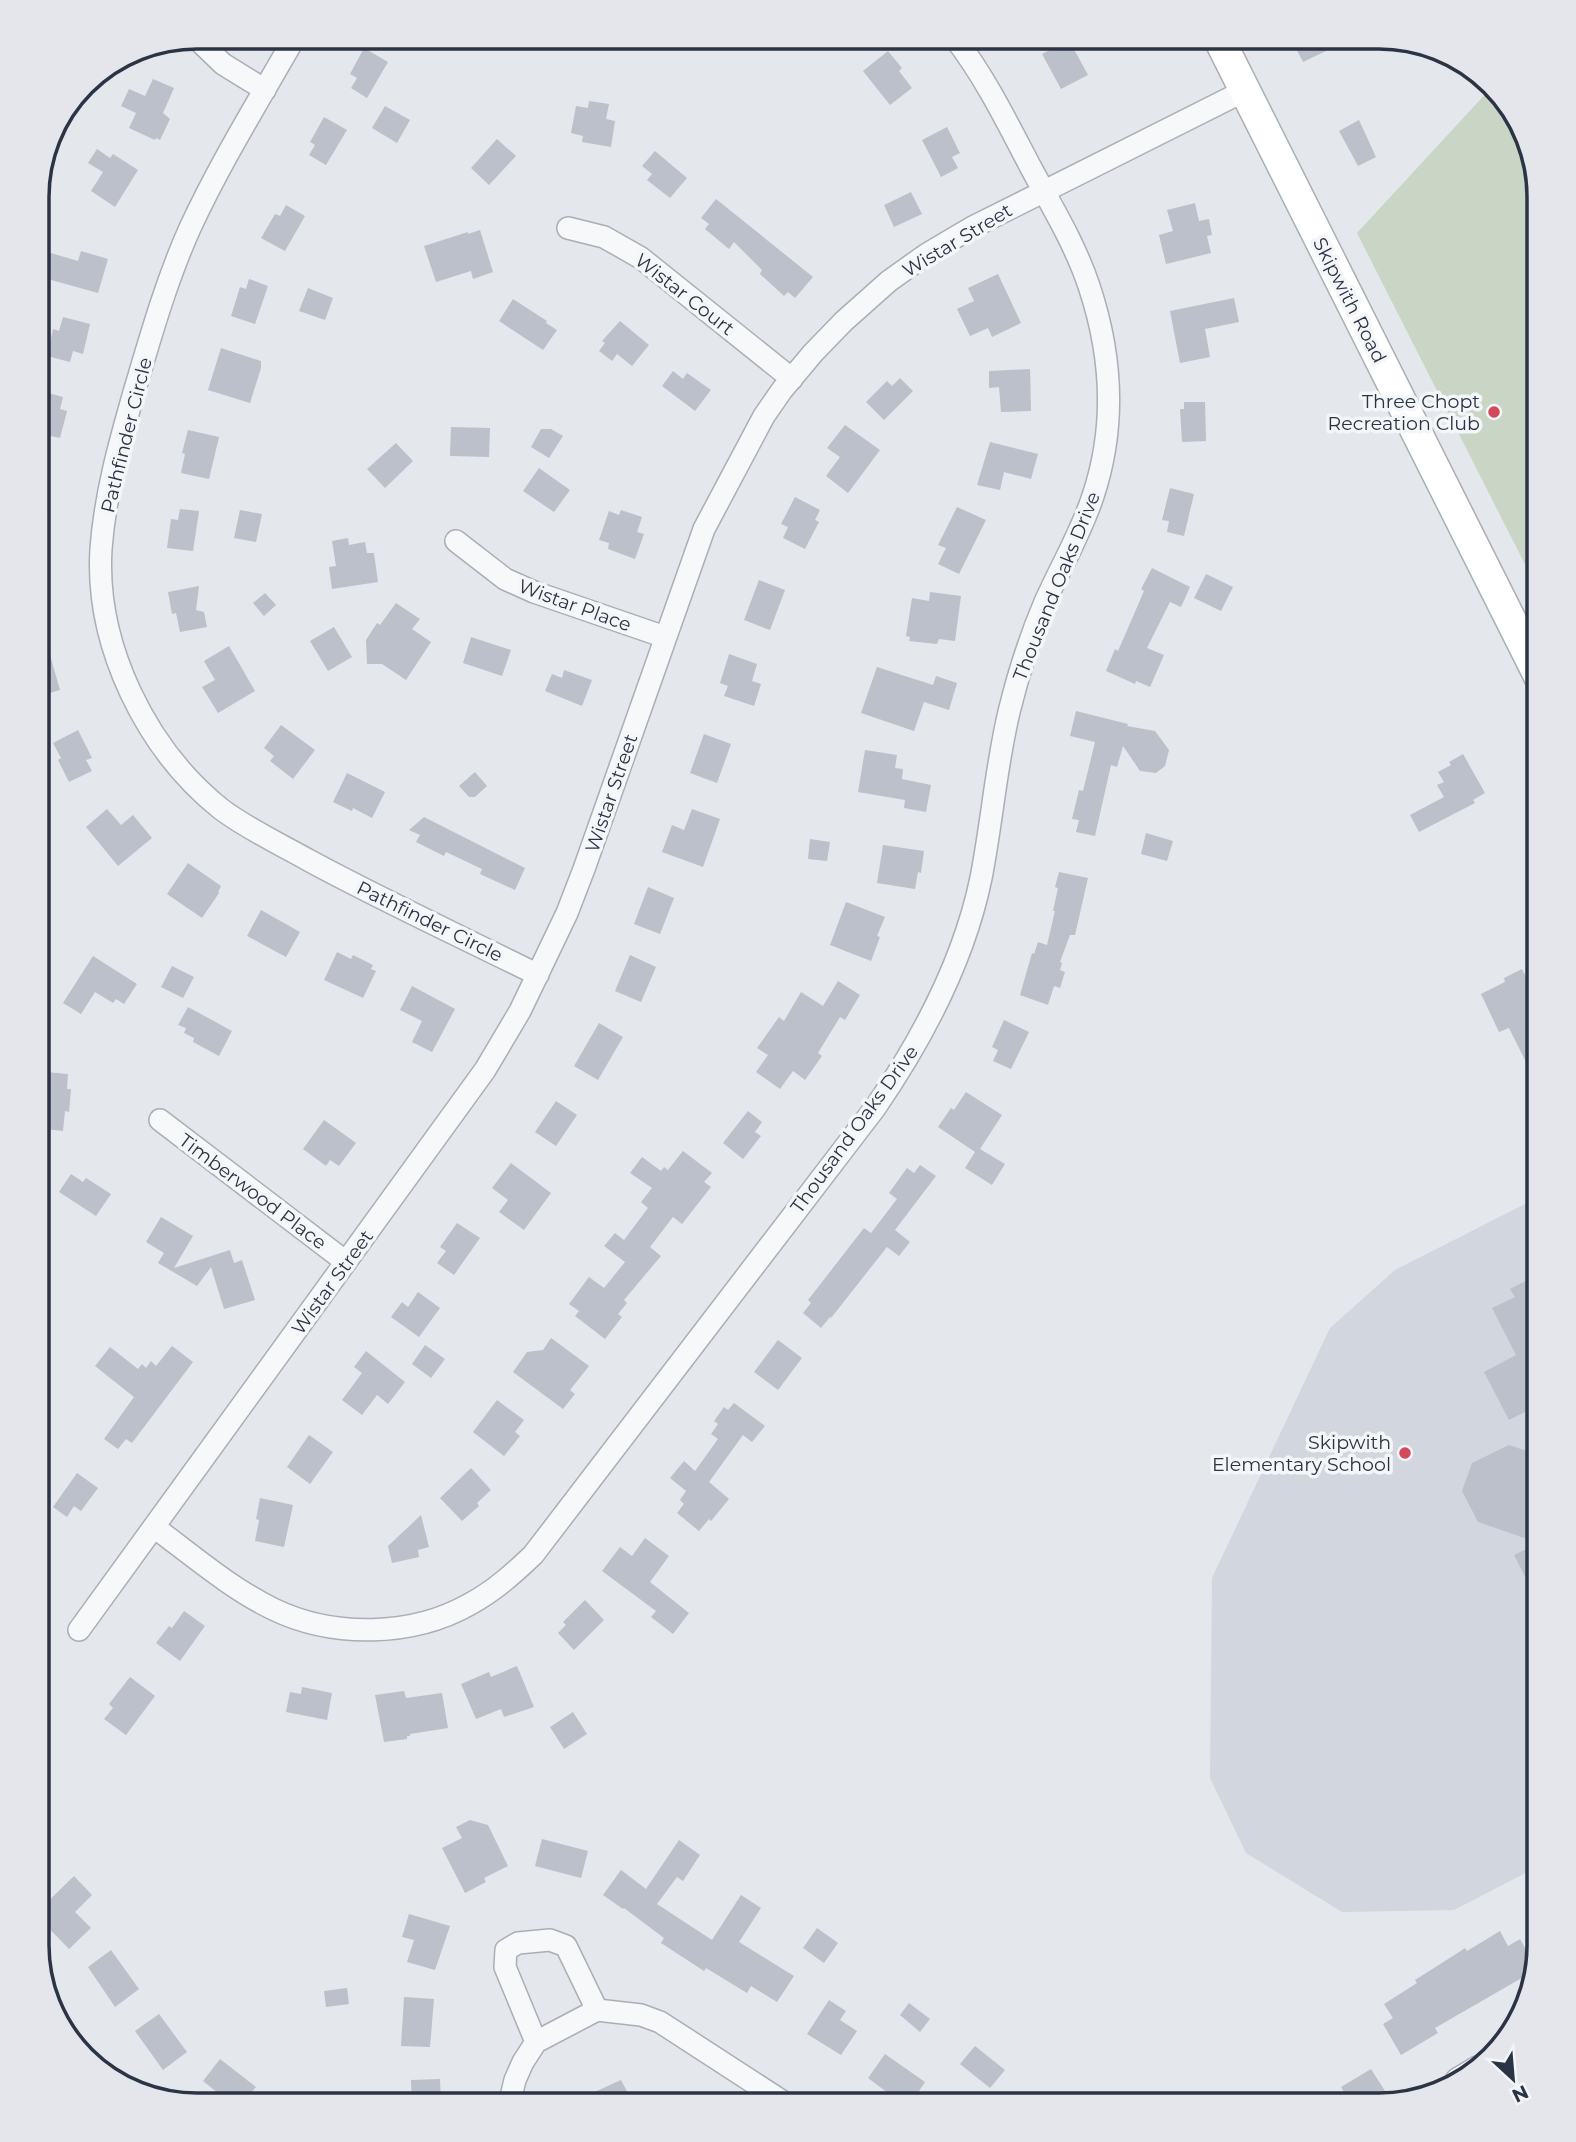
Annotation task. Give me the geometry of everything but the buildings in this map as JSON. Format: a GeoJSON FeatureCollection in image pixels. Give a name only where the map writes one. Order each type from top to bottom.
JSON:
{"type":"FeatureCollection","features":[{"type":"Feature","properties":{"kind":"main road","name":"Skipwith Road"},"geometry":{"type":"LineString","coordinates":[[1224,49],[1527,652]]}},
{"type":"Feature","properties":{"kind":"street"},"geometry":{"type":"LineString","coordinates":[[207,49],[223,64],[265,90]]}},
{"type":"Feature","properties":{"kind":"street","name":"Pathfinder Circle"},"geometry":{"type":"LineString","coordinates":[[288,49],[190,229],[131,402],[111,481],[101,547],[101,569],[110,636],[131,694],[158,742],[187,778],[219,807],[250,828],[321,867],[538,975]]}},
{"type":"Feature","properties":{"kind":"street"},"geometry":{"type":"LineString","coordinates":[[963,49],[980,73],[1044,191]]}},
{"type":"Feature","properties":{"kind":"street","name":"Wistar Street"},"geometry":{"type":"LineString","coordinates":[[79,1630],[485,1070],[520,1011],[567,913],[584,869],[704,529],[764,416],[792,379],[844,321],[889,281],[928,254],[971,228],[1244,91]]}},
{"type":"Feature","properties":{"kind":"street","name":"Thousand Oaks Drive"},"geometry":{"type":"LineString","coordinates":[[154,1527],[244,1594],[307,1622],[334,1628],[375,1630],[420,1623],[468,1605],[499,1586],[533,1555],[891,1085],[933,1012],[950,975],[972,913],[987,843],[1001,745],[1016,684],[1044,603],[1078,535],[1102,465],[1109,422],[1109,386],[1104,340],[1088,284],[1044,191]]}},
{"type":"Feature","properties":{"kind":"street","name":"Wistar Court"},"geometry":{"type":"LineString","coordinates":[[568,228],[604,237],[641,258],[792,379]]}},
{"type":"Feature","properties":{"kind":"street","name":"Wistar Place"},"geometry":{"type":"LineString","coordinates":[[456,541],[505,579],[534,592],[665,637]]}},
{"type":"Feature","properties":{"kind":"street","name":"Timberwood Place"},"geometry":{"type":"LineString","coordinates":[[160,1120],[346,1262]]}},
{"type":"Feature","properties":{"kind":"street"},"geometry":{"type":"LineString","coordinates":[[536,2042],[505,1967],[506,1950],[518,1943],[550,1940],[566,1946],[597,2010]]}},
{"type":"Feature","properties":{"kind":"street"},"geometry":{"type":"LineString","coordinates":[[512,2093],[523,2062],[536,2042],[597,2010],[641,2015],[660,2022],[769,2093]]}},
{"type":"Feature","properties":{"kind":"shaded area","name":"Skipwith Elementary School"},"geometry":{"type":"Polygon","coordinates":[[[1527,1203],[1527,1872],[1454,1910],[1342,1912],[1246,1853],[1210,1778],[1212,1578],[1330,1328],[1395,1270],[1527,1203]]]}},
{"type":"Feature","properties":{"kind":"green space","name":"Three Chopt Recreation Club"},"geometry":{"type":"Polygon","coordinates":[[[1485,94],[1512,131],[1526,178],[1527,568],[1357,233],[1485,94]]]}},
{"type":"Feature","properties":{"kind":"place","name":"Three Chopt Recreation Club"},"geometry":{"type":"Point","coordinates":[1494,412]}},
{"type":"Feature","properties":{"kind":"place","name":"Skipwith Elementary School"},"geometry":{"type":"Point","coordinates":[1405,1453]}}]}
